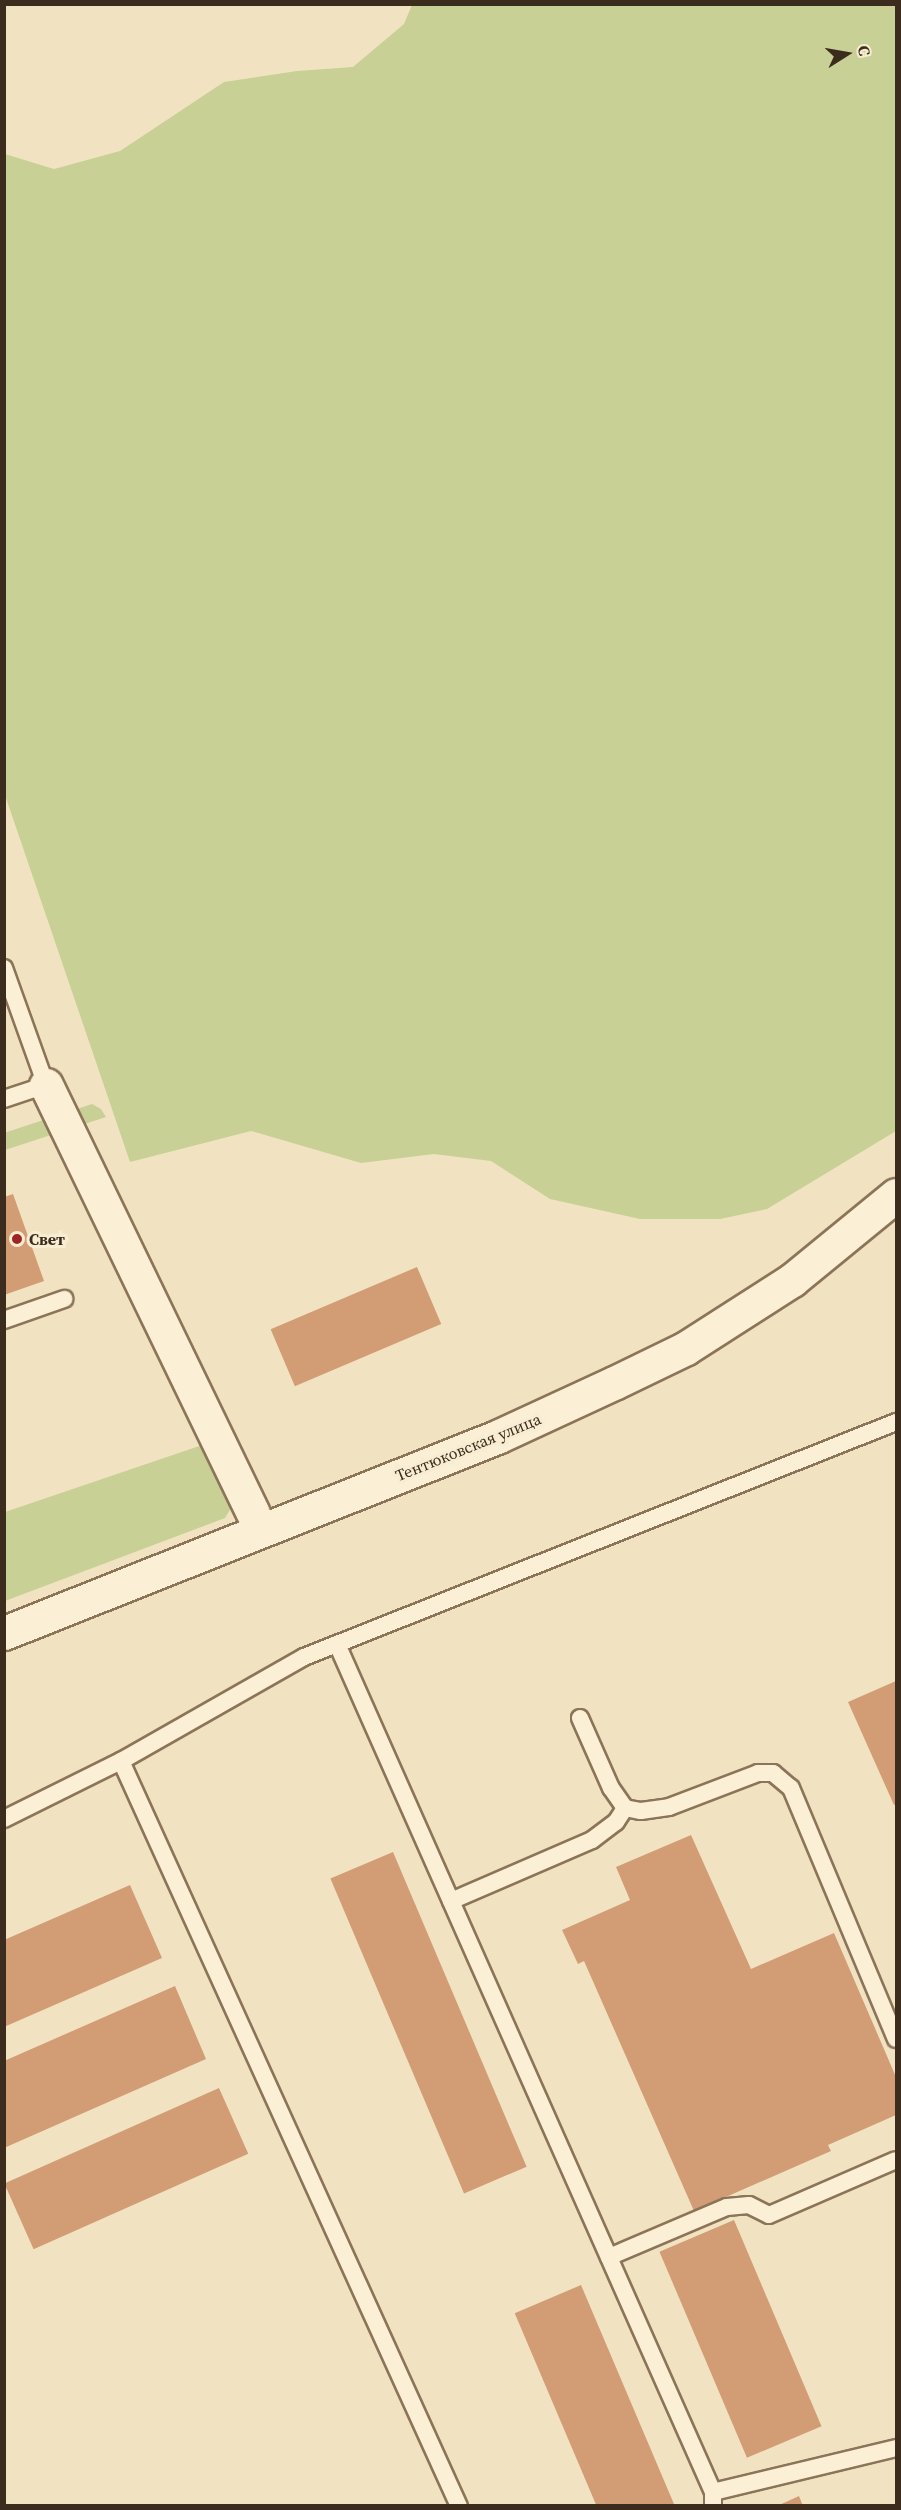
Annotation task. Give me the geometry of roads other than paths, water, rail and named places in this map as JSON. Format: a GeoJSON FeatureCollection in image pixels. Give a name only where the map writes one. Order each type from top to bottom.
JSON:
{"type":"FeatureCollection","features":[{"type":"Feature","properties":{"kind":"street"},"geometry":{"type":"LineString","coordinates":[[46,1085],[253,1513]]}},
{"type":"Feature","properties":{"kind":"street","name":"Тентюковская улица"},"geometry":{"type":"LineString","coordinates":[[4,1633],[497,1437],[686,1348],[792,1280],[897,1195]]}},
{"type":"Feature","properties":{"kind":"lane"},"geometry":{"type":"LineString","coordinates":[[4,968],[46,1085],[4,1099]]}},
{"type":"Feature","properties":{"kind":"lane"},"geometry":{"type":"LineString","coordinates":[[4,1320],[64,1299]]}},
{"type":"Feature","properties":{"kind":"lane"},"geometry":{"type":"LineString","coordinates":[[4,1819],[121,1761],[304,1657],[897,1422]]}},
{"type":"Feature","properties":{"kind":"lane"},"geometry":{"type":"LineString","coordinates":[[337,1644],[609,2257],[713,2499],[897,2448]]}},
{"type":"Feature","properties":{"kind":"lane"},"geometry":{"type":"LineString","coordinates":[[580,1718],[611,1788],[625,1808],[641,1811],[669,1807],[758,1773],[773,1773],[791,1788],[897,2039]]}},
{"type":"Feature","properties":{"kind":"lane"},"geometry":{"type":"LineString","coordinates":[[121,1761],[459,2505]]}},
{"type":"Feature","properties":{"kind":"lane"},"geometry":{"type":"LineString","coordinates":[[451,1901],[592,1840],[616,1822],[625,1808]]}},
{"type":"Feature","properties":{"kind":"lane"},"geometry":{"type":"LineString","coordinates":[[609,2257],[727,2207],[749,2205],[769,2215],[897,2160]]}},
{"type":"Feature","properties":{"kind":"place","name":"Свет"},"geometry":{"type":"Point","coordinates":[17,1239]}}]}
